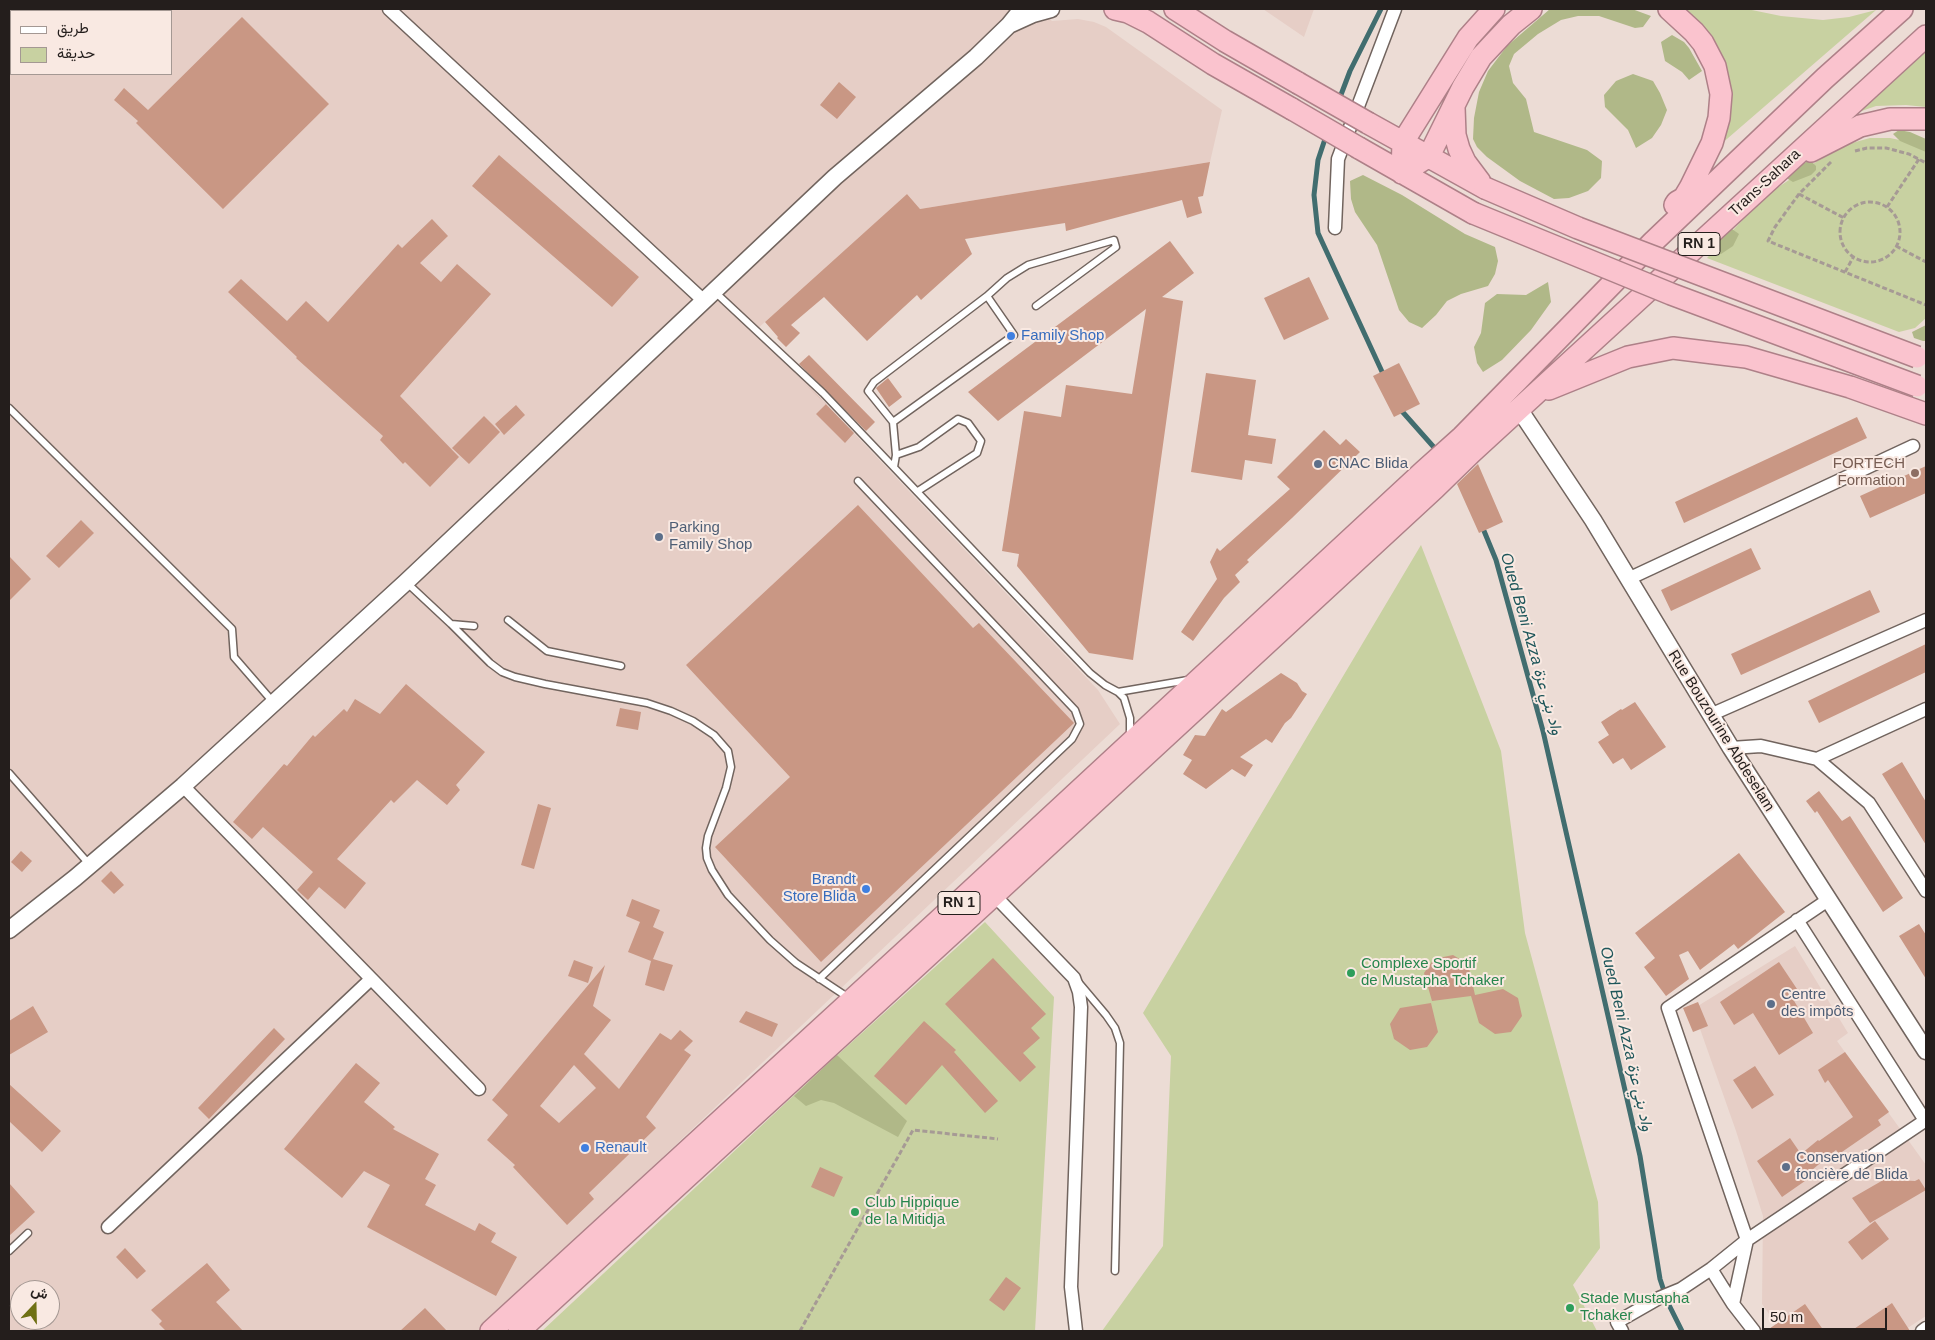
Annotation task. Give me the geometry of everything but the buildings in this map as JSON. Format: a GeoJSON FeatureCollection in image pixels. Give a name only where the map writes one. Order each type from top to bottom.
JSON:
{"type":"FeatureCollection","features":[{"type":"Feature","properties":{"kind":"highway"},"geometry":{"type":"LineString","coordinates":[[1115,9],[1128,12],[1148,22],[1212,64],[1473,213],[1671,294],[1923,387]]}},
{"type":"Feature","properties":{"kind":"highway"},"geometry":{"type":"LineString","coordinates":[[1175,9],[1225,41],[1485,188],[1578,228],[1923,358]]}},
{"type":"Feature","properties":{"kind":"highway"},"geometry":{"type":"LineString","coordinates":[[1402,173],[1403,142],[1468,38],[1494,9]]}},
{"type":"Feature","properties":{"kind":"highway"},"geometry":{"type":"LineString","coordinates":[[1402,173],[1429,156],[1481,57],[1510,25],[1531,9]]}},
{"type":"Feature","properties":{"kind":"highway"},"geometry":{"type":"LineString","coordinates":[[1653,242],[1677,202],[1684,198],[1695,179],[1714,136],[1721,105],[1719,81],[1709,54],[1694,32],[1668,9]]}},
{"type":"Feature","properties":{"kind":"highway","name":"RN 1"},"geometry":{"type":"LineString","coordinates":[[519,1331],[994,895],[1430,480],[1467,444],[1653,242],[1825,78],[1902,9]]}},
{"type":"Feature","properties":{"kind":"highway","name":"Trans-Sahara"},"geometry":{"type":"LineString","coordinates":[[1467,444],[1519,409],[1926,36]]}},
{"type":"Feature","properties":{"kind":"highway"},"geometry":{"type":"LineString","coordinates":[[1454,106],[1455,135],[1459,149],[1485,188]]}},
{"type":"Feature","properties":{"kind":"highway"},"geometry":{"type":"LineString","coordinates":[[1786,163],[1860,126],[1890,120],[1926,120]]}},
{"type":"Feature","properties":{"kind":"highway"},"geometry":{"type":"LineString","coordinates":[[1534,394],[1628,357],[1673,348],[1746,357],[1850,387],[1926,414]]}},
{"type":"Feature","properties":{"kind":"highway","name":"RN 1"},"geometry":{"type":"LineString","coordinates":[[491,1331],[1199,679],[1430,480]]}},
{"type":"Feature","properties":{"kind":"street"},"geometry":{"type":"LineString","coordinates":[[389,9],[709,296]]}},
{"type":"Feature","properties":{"kind":"street"},"geometry":{"type":"LineString","coordinates":[[9,930],[90,865],[183,786],[406,582],[835,177],[976,57],[1009,25],[1022,9]]}},
{"type":"Feature","properties":{"kind":"street"},"geometry":{"type":"LineString","coordinates":[[1009,25],[1033,14],[1051,9]]}},
{"type":"Feature","properties":{"kind":"street"},"geometry":{"type":"LineString","coordinates":[[1335,228],[1338,159],[1395,9]]}},
{"type":"Feature","properties":{"kind":"street","name":"Rue Bouzourine Abdeselam"},"geometry":{"type":"LineString","coordinates":[[1519,409],[1593,520],[1710,715],[1926,1051]]}},
{"type":"Feature","properties":{"kind":"street"},"geometry":{"type":"LineString","coordinates":[[1628,579],[1913,446]]}},
{"type":"Feature","properties":{"kind":"street"},"geometry":{"type":"LineString","coordinates":[[1710,715],[1926,620]]}},
{"type":"Feature","properties":{"kind":"street"},"geometry":{"type":"LineString","coordinates":[[1817,759],[1926,709]]}},
{"type":"Feature","properties":{"kind":"street"},"geometry":{"type":"LineString","coordinates":[[1731,748],[1760,746],[1817,759],[1869,803],[1926,891]]}},
{"type":"Feature","properties":{"kind":"street"},"geometry":{"type":"LineString","coordinates":[[183,786],[479,1089]]}},
{"type":"Feature","properties":{"kind":"street"},"geometry":{"type":"LineString","coordinates":[[994,895],[1074,978],[1079,992],[1081,1007],[1071,1287],[1076,1331]]}},
{"type":"Feature","properties":{"kind":"street"},"geometry":{"type":"LineString","coordinates":[[1733,1304],[1747,1240],[1668,1008],[1828,900]]}},
{"type":"Feature","properties":{"kind":"street"},"geometry":{"type":"LineString","coordinates":[[1622,1331],[1618,1322],[1659,1298],[1681,1289],[1747,1240],[1926,1121],[1797,920]]}},
{"type":"Feature","properties":{"kind":"street"},"geometry":{"type":"LineString","coordinates":[[108,1227],[371,979]]}},
{"type":"Feature","properties":{"kind":"street"},"geometry":{"type":"LineString","coordinates":[[1711,1268],[1733,1304],[1754,1331]]}},
{"type":"Feature","properties":{"kind":"street"},"geometry":{"type":"LineString","coordinates":[[1922,1331],[1926,1328]]}},
{"type":"Feature","properties":{"kind":"lane"},"geometry":{"type":"LineString","coordinates":[[894,467],[896,455],[893,422],[868,391],[874,382],[987,296],[1007,278],[1028,266],[1114,240],[1116,248],[1036,306]]}},
{"type":"Feature","properties":{"kind":"lane"},"geometry":{"type":"LineString","coordinates":[[709,296],[823,393],[1090,673],[1124,698],[1130,718],[1130,743]]}},
{"type":"Feature","properties":{"kind":"lane"},"geometry":{"type":"LineString","coordinates":[[893,422],[1014,335],[987,296]]}},
{"type":"Feature","properties":{"kind":"lane"},"geometry":{"type":"LineString","coordinates":[[9,408],[232,629],[234,657],[274,703]]}},
{"type":"Feature","properties":{"kind":"lane"},"geometry":{"type":"LineString","coordinates":[[896,455],[919,447],[958,419],[968,423],[981,441],[977,452],[918,491]]}},
{"type":"Feature","properties":{"kind":"lane"},"geometry":{"type":"LineString","coordinates":[[819,980],[1072,739],[1080,724],[1075,710],[858,481]]}},
{"type":"Feature","properties":{"kind":"lane"},"geometry":{"type":"LineString","coordinates":[[406,582],[452,624],[490,663],[502,672],[545,684],[647,702],[693,721],[714,735],[728,751],[731,768],[726,788],[708,836],[707,858],[712,870],[728,895],[770,940],[819,980],[852,1000]]}},
{"type":"Feature","properties":{"kind":"lane"},"geometry":{"type":"LineString","coordinates":[[508,620],[547,651],[621,666]]}},
{"type":"Feature","properties":{"kind":"lane"},"geometry":{"type":"LineString","coordinates":[[452,624],[474,626]]}},
{"type":"Feature","properties":{"kind":"lane"},"geometry":{"type":"LineString","coordinates":[[1118,692],[1199,679]]}},
{"type":"Feature","properties":{"kind":"lane"},"geometry":{"type":"LineString","coordinates":[[10,778],[90,865]]}},
{"type":"Feature","properties":{"kind":"lane"},"geometry":{"type":"LineString","coordinates":[[1074,978],[1106,1015],[1120,1043],[1115,1271]]}},
{"type":"Feature","properties":{"kind":"lane"},"geometry":{"type":"LineString","coordinates":[[9,1251],[28,1234]]}},
{"type":"Feature","properties":{"kind":"path"},"geometry":{"type":"LineString","coordinates":[[1852,152],[1867,148],[1886,148],[1909,154],[1926,163]]}},
{"type":"Feature","properties":{"kind":"path"},"geometry":{"type":"LineString","coordinates":[[1887,207],[1920,159]]}},
{"type":"Feature","properties":{"kind":"path"},"geometry":{"type":"LineString","coordinates":[[1834,160],[1799,194],[1768,240],[1926,305]]}},
{"type":"Feature","properties":{"kind":"path"},"geometry":{"type":"LineString","coordinates":[[1799,194],[1844,218]]}},
{"type":"Feature","properties":{"kind":"path"},"geometry":{"type":"LineString","coordinates":[[1863,203],[1877,203],[1887,207],[1895,215],[1900,228],[1900,235],[1896,246],[1890,254],[1877,261],[1863,260],[1854,256],[1846,249],[1842,242],[1840,228],[1850,209],[1863,203]]}},
{"type":"Feature","properties":{"kind":"path"},"geometry":{"type":"LineString","coordinates":[[1896,246],[1926,262]]}},
{"type":"Feature","properties":{"kind":"path"},"geometry":{"type":"LineString","coordinates":[[1845,272],[1854,256]]}},
{"type":"Feature","properties":{"kind":"path"},"geometry":{"type":"LineString","coordinates":[[800,1331],[913,1130],[998,1138]]}},
{"type":"Feature","properties":{"kind":"shaded area"},"geometry":{"type":"Polygon","coordinates":[[[9,9],[1040,9],[1052,21],[1078,19],[1094,22],[1106,27],[1222,110],[1210,162],[920,209],[907,194],[756,330],[1098,690],[1120,724],[479,1331],[9,1331],[9,9]]]}},
{"type":"Feature","properties":{"kind":"shaded area"},"geometry":{"type":"Polygon","coordinates":[[[1263,9],[1314,9],[1304,37],[1263,9]]]}},
{"type":"Feature","properties":{"kind":"shaded area"},"geometry":{"type":"Polygon","coordinates":[[[1795,946],[1848,1033],[1837,1041],[1926,1165],[1926,1316],[1903,1331],[1781,1331],[1762,1304],[1763,1216],[1736,1131],[1693,1009],[1795,946]]]}},
{"type":"Feature","properties":{"kind":"green space"},"geometry":{"type":"Polygon","coordinates":[[[1550,9],[1632,9],[1651,16],[1643,27],[1635,28],[1599,16],[1578,16],[1561,20],[1538,34],[1514,54],[1509,66],[1513,83],[1526,99],[1534,132],[1587,150],[1602,161],[1601,178],[1588,191],[1569,198],[1554,199],[1520,181],[1487,157],[1477,147],[1473,139],[1474,118],[1479,92],[1488,71],[1507,46],[1550,9]]]}},
{"type":"Feature","properties":{"kind":"green space"},"geometry":{"type":"Polygon","coordinates":[[[1679,9],[1747,9],[1781,16],[1823,20],[1849,17],[1876,10],[1720,145],[1729,116],[1679,9]]]}},
{"type":"Feature","properties":{"kind":"green space"},"geometry":{"type":"Polygon","coordinates":[[[1672,35],[1684,42],[1689,48],[1702,71],[1689,80],[1682,72],[1665,61],[1661,42],[1672,35]]]}},
{"type":"Feature","properties":{"kind":"green space"},"geometry":{"type":"Polygon","coordinates":[[[1926,46],[1926,107],[1906,105],[1876,106],[1850,115],[1926,46]]]}},
{"type":"Feature","properties":{"kind":"green space"},"geometry":{"type":"Polygon","coordinates":[[[1633,74],[1653,81],[1667,110],[1661,125],[1652,138],[1636,148],[1628,130],[1605,107],[1604,95],[1616,81],[1633,74]]]}},
{"type":"Feature","properties":{"kind":"green space"},"geometry":{"type":"Polygon","coordinates":[[[1899,130],[1910,132],[1926,139],[1926,152],[1900,141],[1893,134],[1899,130]]]}},
{"type":"Feature","properties":{"kind":"green space"},"geometry":{"type":"Polygon","coordinates":[[[1870,138],[1890,138],[1909,142],[1926,149],[1926,318],[1915,328],[1899,332],[1707,258],[1748,214],[1774,190],[1834,150],[1870,138]]]}},
{"type":"Feature","properties":{"kind":"green space"},"geometry":{"type":"Polygon","coordinates":[[[1810,160],[1816,166],[1816,170],[1811,175],[1793,182],[1788,179],[1786,173],[1810,160]]]}},
{"type":"Feature","properties":{"kind":"green space"},"geometry":{"type":"Polygon","coordinates":[[[1363,175],[1402,195],[1465,234],[1495,247],[1498,261],[1495,274],[1488,286],[1461,294],[1447,301],[1422,328],[1409,322],[1399,310],[1377,245],[1355,212],[1351,199],[1350,181],[1363,175]]]}},
{"type":"Feature","properties":{"kind":"green space"},"geometry":{"type":"Polygon","coordinates":[[[1732,229],[1739,234],[1733,246],[1721,254],[1710,253],[1706,247],[1718,234],[1732,229]]]}},
{"type":"Feature","properties":{"kind":"green space"},"geometry":{"type":"Polygon","coordinates":[[[1548,282],[1551,302],[1531,330],[1502,360],[1483,372],[1477,363],[1474,347],[1481,333],[1485,303],[1497,294],[1526,295],[1548,282]]]}},
{"type":"Feature","properties":{"kind":"green space"},"geometry":{"type":"Polygon","coordinates":[[[1926,325],[1926,341],[1914,338],[1912,332],[1926,325]]]}},
{"type":"Feature","properties":{"kind":"green space","name":"Complexe Sportif de Mustapha Tchaker"},"geometry":{"type":"Polygon","coordinates":[[[1421,545],[1501,751],[1525,933],[1598,1202],[1600,1248],[1573,1285],[1597,1331],[1102,1331],[1163,1246],[1171,1056],[1143,1013],[1421,545]]]}},
{"type":"Feature","properties":{"kind":"green space","name":"Club Hippique de la Mitidja"},"geometry":{"type":"Polygon","coordinates":[[[985,922],[1054,997],[1035,1331],[542,1331],[821,1070],[985,922]]]}},
{"type":"Feature","properties":{"kind":"green space"},"geometry":{"type":"Polygon","coordinates":[[[837,1055],[907,1121],[898,1137],[834,1103],[821,1100],[806,1106],[794,1096],[837,1055]]]}},
{"type":"Feature","properties":{"kind":"waterway","name":"Oued Beni Azza واد بني عزة"},"geometry":{"type":"LineString","coordinates":[[1339,100],[1350,71],[1381,9]]}},
{"type":"Feature","properties":{"kind":"waterway","name":"Oued Beni Azza واد بني عزة"},"geometry":{"type":"LineString","coordinates":[[1326,136],[1318,160],[1314,195],[1318,233],[1384,376]]}},
{"type":"Feature","properties":{"kind":"waterway","name":"Oued Beni Azza واد بني عزة"},"geometry":{"type":"LineString","coordinates":[[1400,409],[1439,453]]}},
{"type":"Feature","properties":{"kind":"waterway","name":"Oued Beni Azza واد بني عزة"},"geometry":{"type":"LineString","coordinates":[[1482,526],[1496,560],[1543,731],[1640,1156],[1660,1279],[1668,1303],[1682,1331]]}},
{"type":"Feature","properties":{"kind":"place","name":"Family Shop"},"geometry":{"type":"Point","coordinates":[1011,336]}},
{"type":"Feature","properties":{"kind":"place","name":"CNAC Blida"},"geometry":{"type":"Point","coordinates":[1318,464]}},
{"type":"Feature","properties":{"kind":"place","name":"FORTECH Formation"},"geometry":{"type":"Point","coordinates":[1915,473]}},
{"type":"Feature","properties":{"kind":"place","name":"Parking Family Shop"},"geometry":{"type":"Point","coordinates":[659,537]}},
{"type":"Feature","properties":{"kind":"place","name":"Brandt Store Blida"},"geometry":{"type":"Point","coordinates":[866,889]}},
{"type":"Feature","properties":{"kind":"place","name":"Complexe Sportif de Mustapha Tchaker"},"geometry":{"type":"Point","coordinates":[1351,973]}},
{"type":"Feature","properties":{"kind":"place","name":"Centre des impôts"},"geometry":{"type":"Point","coordinates":[1771,1004]}},
{"type":"Feature","properties":{"kind":"place","name":"Renault"},"geometry":{"type":"Point","coordinates":[585,1148]}},
{"type":"Feature","properties":{"kind":"place","name":"Conservation foncière de Blida"},"geometry":{"type":"Point","coordinates":[1786,1167]}},
{"type":"Feature","properties":{"kind":"place","name":"Club Hippique de la Mitidja"},"geometry":{"type":"Point","coordinates":[855,1212]}},
{"type":"Feature","properties":{"kind":"place","name":"Stade Mustapha Tchaker"},"geometry":{"type":"Point","coordinates":[1570,1308]}}]}
